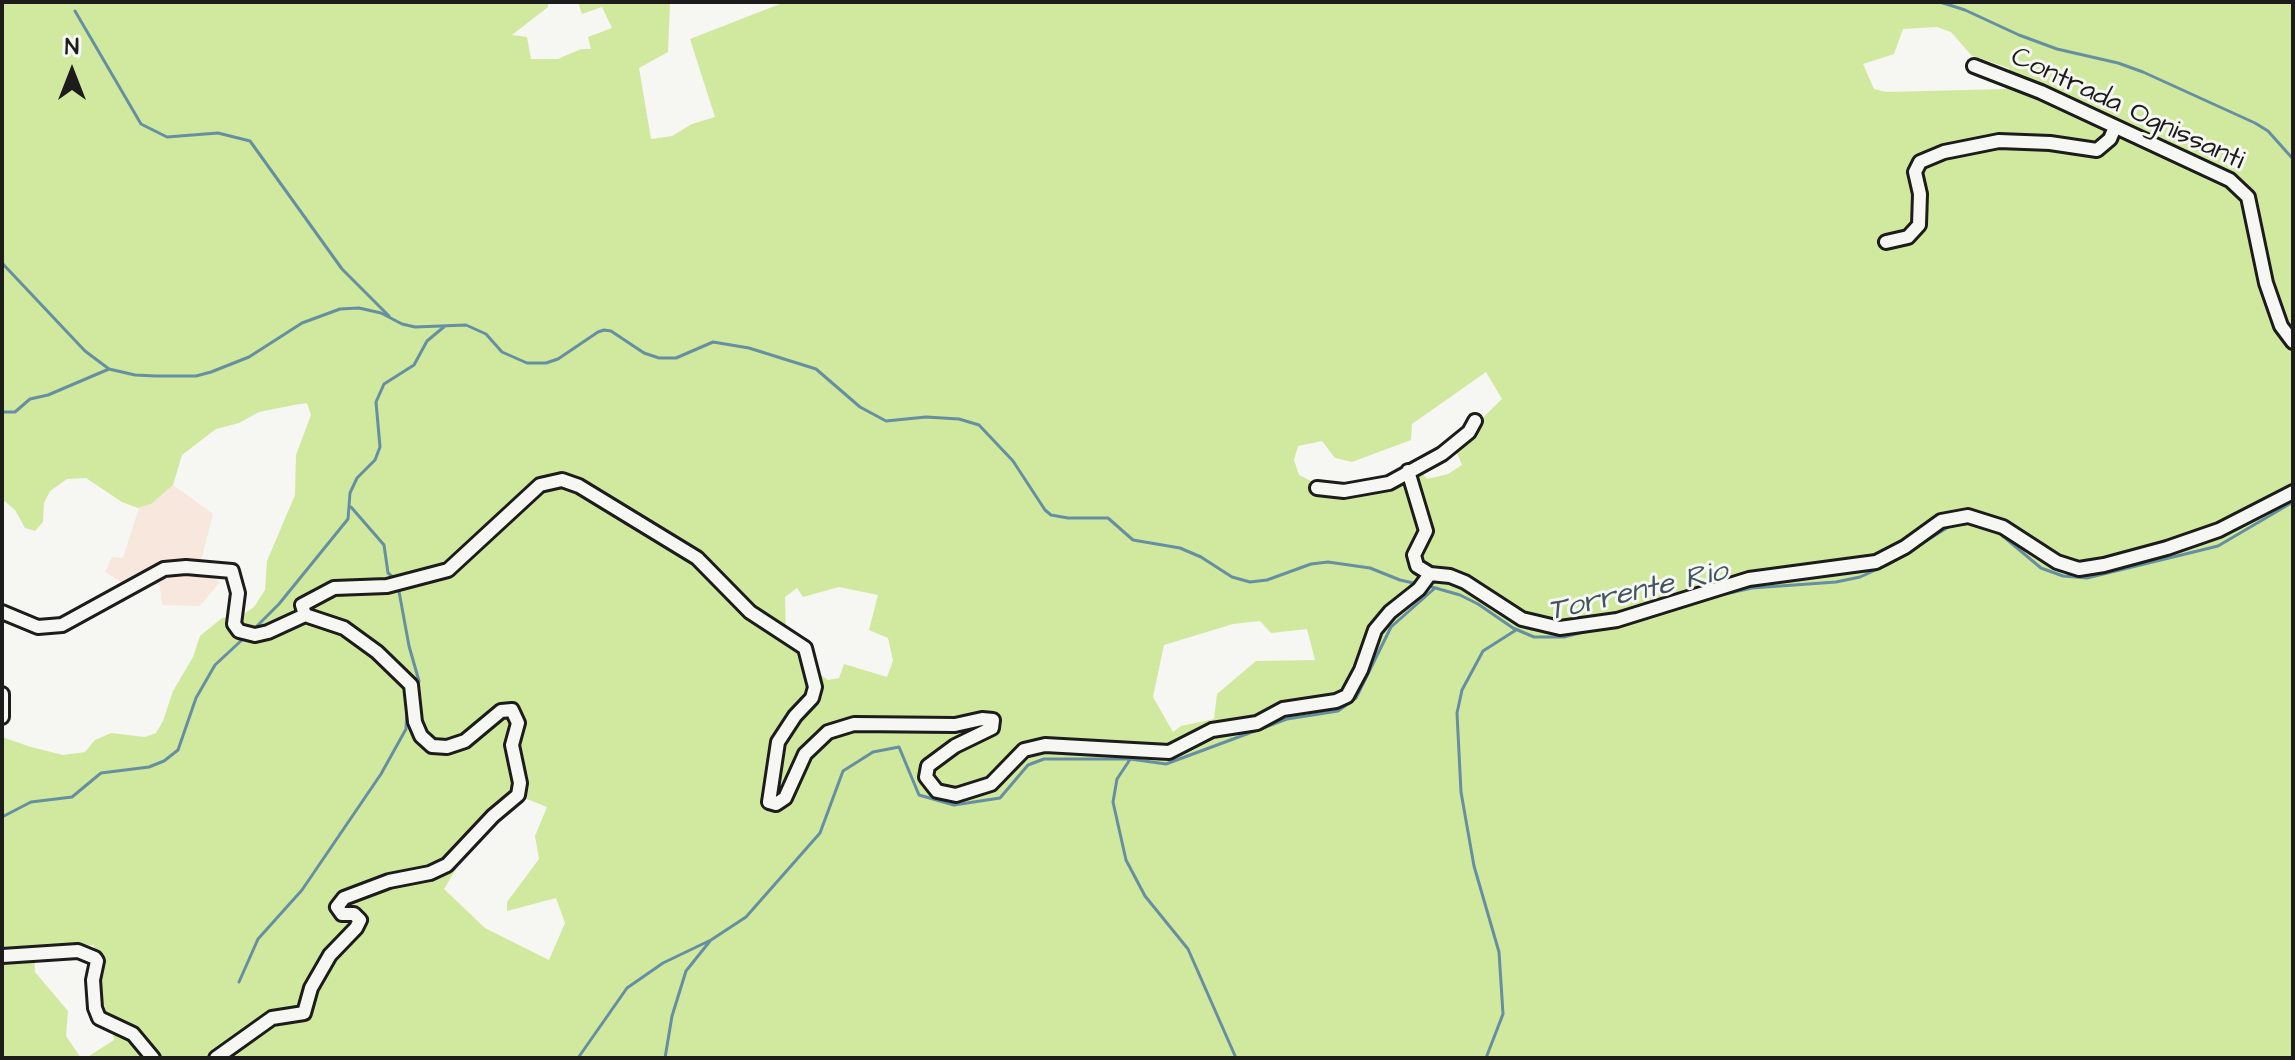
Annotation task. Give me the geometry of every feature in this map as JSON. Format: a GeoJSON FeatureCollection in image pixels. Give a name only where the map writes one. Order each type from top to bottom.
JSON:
{"type":"FeatureCollection","features":[{"type":"Feature","properties":{"kind":"street","name":"Contrada Ognissanti"},"geometry":{"type":"LineString","coordinates":[[1974,66],[2041,92],[2230,180],[2248,197],[2266,283],[2281,326],[2293,342]]}},
{"type":"Feature","properties":{"kind":"street"},"geometry":{"type":"LineString","coordinates":[[1886,242],[1908,237],[1919,225],[1920,194],[1915,172],[1920,162],[1944,152],[1999,141],[2050,143],[2097,150],[2110,139],[2115,127]]}},
{"type":"Feature","properties":{"kind":"street"},"geometry":{"type":"LineString","coordinates":[[1317,488],[1344,491],[1389,483],[1442,454],[1469,432],[1475,421]]}},
{"type":"Feature","properties":{"kind":"street"},"geometry":{"type":"LineString","coordinates":[[1408,471],[1426,531],[1414,561],[1425,581]]}},
{"type":"Feature","properties":{"kind":"street"},"geometry":{"type":"LineString","coordinates":[[305,615],[302,605],[334,588],[402,584],[448,570],[540,485],[562,480],[579,486],[697,558],[750,612],[805,648],[815,687],[812,698],[795,716],[778,742],[769,802],[776,804],[785,798],[805,754],[828,732],[854,724],[955,725],[982,719],[993,720],[992,728],[955,746],[928,766],[926,777],[937,791],[956,795],[991,784],[1024,750],[1045,745],[1169,752],[1212,730],[1257,723],[1283,709],[1336,701],[1347,696],[1361,670],[1375,630],[1425,581],[1458,579],[1522,619],[1560,628],[1617,620],[1749,579],[1876,562],[1905,547],[1941,521],[1968,516],[2003,527],[2057,562],[2079,569],[2104,565],[2219,530],[2293,492]]}},
{"type":"Feature","properties":{"kind":"street"},"geometry":{"type":"LineString","coordinates":[[2,612],[38,627],[62,625],[164,569],[186,567],[232,571],[238,593],[234,624],[239,631],[255,635],[268,632],[305,615],[344,628],[377,652],[411,685],[415,722],[421,736],[432,746],[447,747],[465,741],[501,711],[512,710],[518,723],[512,745],[520,783],[518,795],[493,816],[447,865],[430,873],[389,881],[344,898],[337,907],[342,914],[354,914],[360,920],[330,955],[311,988],[304,1013],[272,1018],[216,1058]]}},
{"type":"Feature","properties":{"kind":"street"},"geometry":{"type":"LineString","coordinates":[[2,694],[2,717]]}},
{"type":"Feature","properties":{"kind":"street"},"geometry":{"type":"LineString","coordinates":[[2,956],[78,951],[95,958],[93,980],[99,1018],[133,1034],[153,1058]]}},
{"type":"Feature","properties":{"kind":"shaded area"},"geometry":{"type":"Polygon","coordinates":[[[173,485],[213,514],[199,569],[220,582],[200,606],[162,605],[160,586],[140,577],[125,584],[105,572],[112,557],[123,558],[139,508],[151,504],[173,485]]]}},
{"type":"Feature","properties":{"kind":"green space"},"geometry":{"type":"Polygon","coordinates":[[[2,2],[548,2],[548,7],[512,35],[527,37],[531,59],[558,59],[581,49],[591,49],[588,37],[612,28],[602,7],[582,14],[578,2],[670,2],[668,52],[639,68],[651,139],[672,136],[692,124],[715,117],[690,39],[785,2],[2293,2],[2293,1058],[86,1058],[114,1040],[109,1017],[94,1010],[94,945],[34,952],[35,972],[68,1011],[66,1036],[81,1058],[2,1058],[2,737],[63,755],[85,752],[95,740],[111,733],[145,737],[156,733],[200,636],[222,618],[242,615],[254,607],[265,590],[267,561],[295,495],[296,455],[311,415],[307,403],[259,412],[239,423],[216,429],[182,455],[173,485],[151,504],[138,508],[122,502],[86,478],[67,479],[50,491],[44,503],[43,522],[35,531],[25,528],[15,510],[2,499],[2,2]],[[1937,27],[1903,29],[1894,54],[1863,64],[1874,89],[1886,92],[2005,89],[2009,68],[1972,56],[1951,32],[1937,27]],[[1486,372],[1412,424],[1411,440],[1352,462],[1335,458],[1322,441],[1298,446],[1294,460],[1299,475],[1325,488],[1352,489],[1419,469],[1427,479],[1448,474],[1462,465],[1454,446],[1502,399],[1486,372]],[[839,587],[803,597],[797,588],[785,597],[786,634],[809,667],[828,680],[839,678],[844,664],[887,677],[893,661],[888,638],[869,630],[878,595],[839,587]],[[1260,621],[1233,624],[1164,645],[1153,697],[1173,732],[1181,726],[1214,719],[1217,694],[1256,661],[1315,660],[1307,629],[1271,633],[1260,621]],[[527,799],[516,805],[461,861],[444,889],[485,928],[549,960],[565,923],[556,898],[507,911],[507,902],[539,859],[535,836],[547,807],[527,799]]]}},
{"type":"Feature","properties":{"kind":"waterway"},"geometry":{"type":"LineString","coordinates":[[1940,2],[2057,49],[2143,72],[2255,123],[2268,131],[2293,159]]}},
{"type":"Feature","properties":{"kind":"waterway"},"geometry":{"type":"LineString","coordinates":[[75,11],[141,124],[167,137],[218,133],[250,141],[342,269],[389,316]]}},
{"type":"Feature","properties":{"kind":"waterway"},"geometry":{"type":"LineString","coordinates":[[2,263],[85,351],[109,369]]}},
{"type":"Feature","properties":{"kind":"waterway","name":"Torrente Rio"},"geometry":{"type":"LineString","coordinates":[[2,412],[15,412],[30,399],[48,395],[109,369],[156,376],[196,376],[211,372],[249,357],[302,323],[340,309],[359,308],[381,313],[415,327],[466,325],[486,334],[502,352],[527,363],[546,363],[558,359],[604,330],[659,358],[676,358],[713,342],[749,348],[816,369],[860,407],[886,421],[926,417],[959,419],[979,425],[1013,461],[1051,515],[1108,518],[1133,540],[1180,548],[1232,577],[1250,582],[1328,562],[1370,568],[1418,584]]}},
{"type":"Feature","properties":{"kind":"waterway"},"geometry":{"type":"LineString","coordinates":[[253,630],[279,604],[348,519],[350,493],[357,478],[375,460],[380,447],[376,402],[384,384],[414,365],[427,341],[445,326]]}},
{"type":"Feature","properties":{"kind":"waterway","name":"Torrente Rio"},"geometry":{"type":"LineString","coordinates":[[1998,532],[2041,568],[2063,576],[2087,578],[2218,546],[2293,502]]}},
{"type":"Feature","properties":{"kind":"waterway"},"geometry":{"type":"LineString","coordinates":[[351,507],[384,545],[388,573],[395,579]]}},
{"type":"Feature","properties":{"kind":"waterway","name":"Torrente Rio"},"geometry":{"type":"LineString","coordinates":[[1707,598],[1752,588],[1836,582],[1860,577],[1889,564],[1950,526],[1972,523]]}},
{"type":"Feature","properties":{"kind":"waterway","name":"Torrente Rio"},"geometry":{"type":"LineString","coordinates":[[1425,585],[1460,595],[1513,628],[1534,637],[1564,637],[1604,627]]}},
{"type":"Feature","properties":{"kind":"waterway"},"geometry":{"type":"LineString","coordinates":[[398,586],[419,681],[417,688]]}},
{"type":"Feature","properties":{"kind":"waterway"},"geometry":{"type":"LineString","coordinates":[[578,1058],[627,988],[663,963],[711,940],[746,917],[820,833],[843,771],[873,752],[899,747],[919,795],[954,805],[1000,798],[1028,765],[1044,759],[1130,759],[1166,764],[1287,719],[1338,711],[1356,698],[1391,627],[1435,588]]}},
{"type":"Feature","properties":{"kind":"waterway"},"geometry":{"type":"LineString","coordinates":[[1486,1058],[1503,1014],[1499,952],[1474,866],[1461,792],[1457,713],[1462,690],[1483,651],[1516,630]]}},
{"type":"Feature","properties":{"kind":"waterway"},"geometry":{"type":"LineString","coordinates":[[2,817],[31,802],[72,797],[101,773],[149,767],[164,761],[178,750],[196,698],[215,665],[244,638]]}},
{"type":"Feature","properties":{"kind":"waterway"},"geometry":{"type":"LineString","coordinates":[[239,982],[258,939],[302,890],[381,774],[406,729],[407,709]]}},
{"type":"Feature","properties":{"kind":"waterway"},"geometry":{"type":"LineString","coordinates":[[1129,761],[1117,779],[1113,802],[1126,860],[1145,896],[1188,949],[1236,1058]]}},
{"type":"Feature","properties":{"kind":"waterway"},"geometry":{"type":"LineString","coordinates":[[665,1058],[672,1016],[686,971],[710,941]]}}]}
